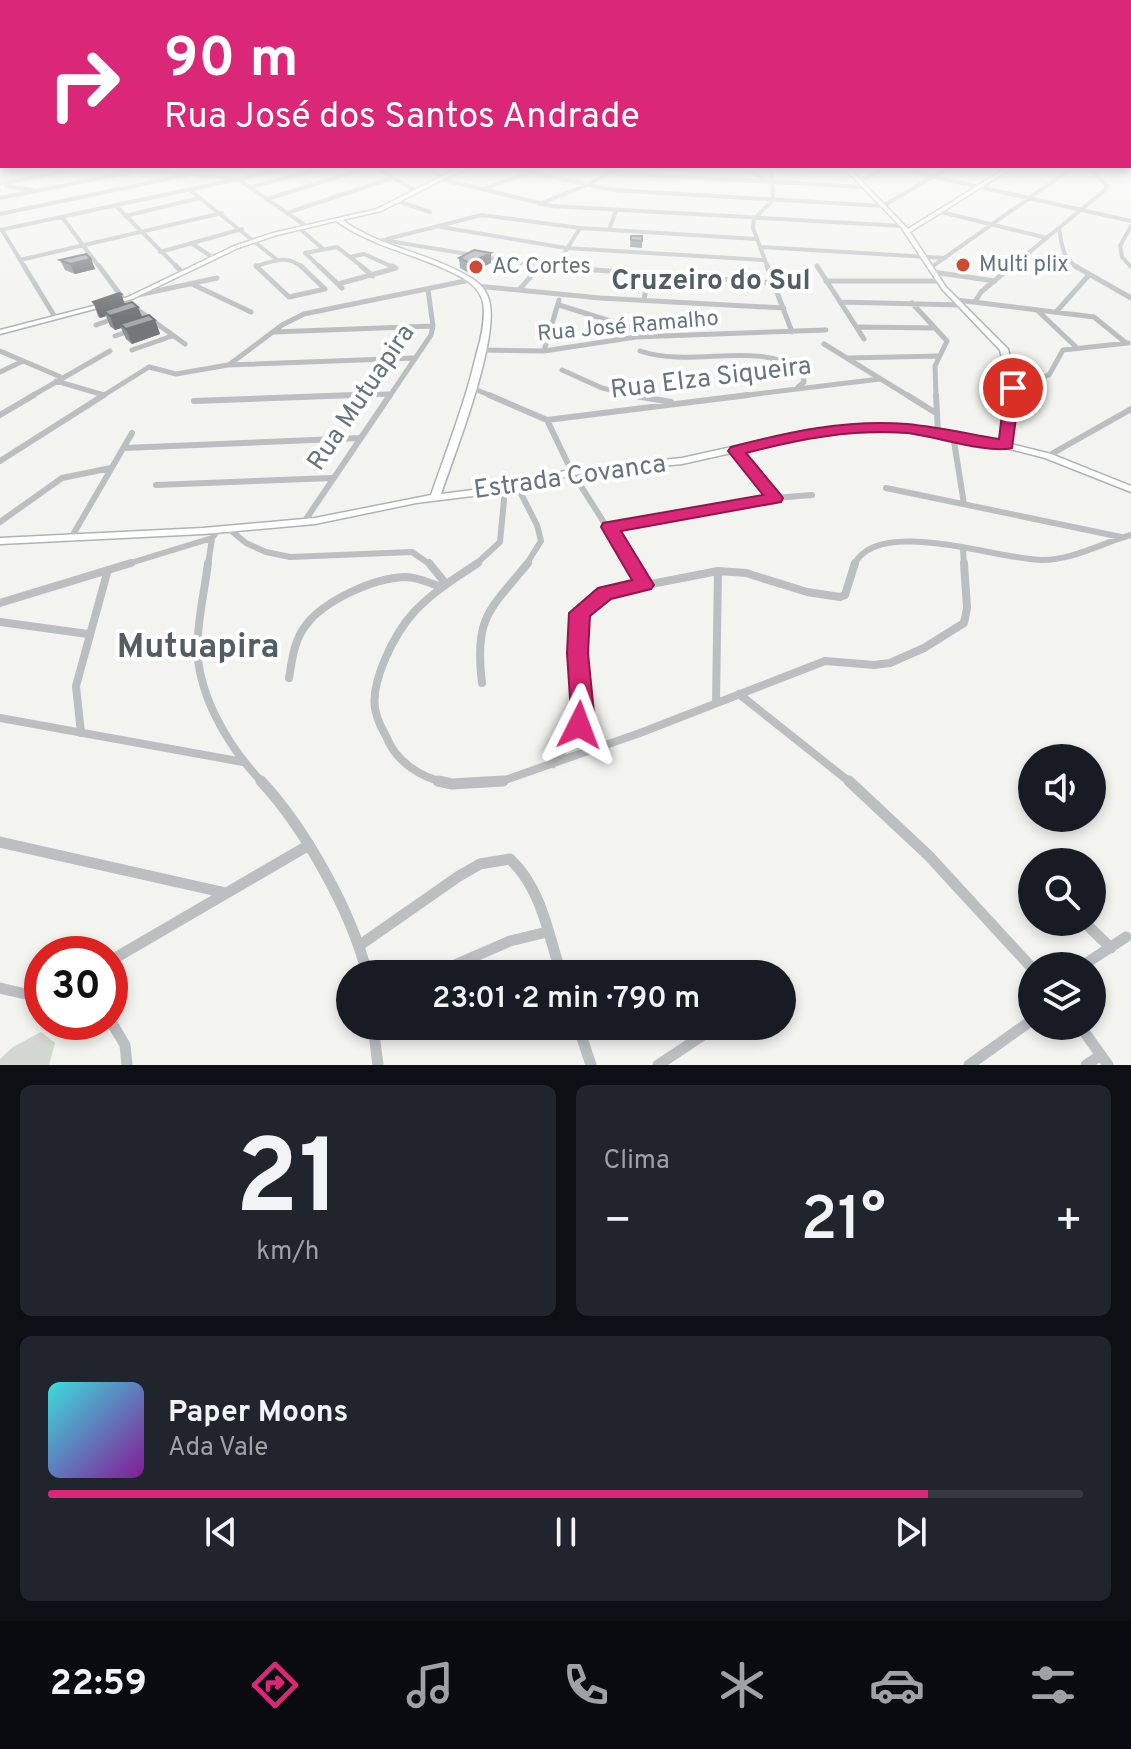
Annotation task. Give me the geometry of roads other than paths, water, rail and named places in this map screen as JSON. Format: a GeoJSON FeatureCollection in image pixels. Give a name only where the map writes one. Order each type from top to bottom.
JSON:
{"type":"FeatureCollection","features":[{"type":"Feature","properties":{"kind":"street"},"geometry":{"type":"LineString","coordinates":[[55,317],[1,230],[59,218]]}},
{"type":"Feature","properties":{"kind":"street"},"geometry":{"type":"LineString","coordinates":[[62,218],[124,300],[185,344]]}},
{"type":"Feature","properties":{"kind":"street"},"geometry":{"type":"LineString","coordinates":[[127,218],[183,273]]}},
{"type":"Feature","properties":{"kind":"street"},"geometry":{"type":"LineString","coordinates":[[20,260],[203,218]]}},
{"type":"Feature","properties":{"kind":"street"},"geometry":{"type":"LineString","coordinates":[[228,218],[276,259],[294,260],[325,289],[297,298],[285,296],[256,266],[276,259]]}},
{"type":"Feature","properties":{"kind":"street"},"geometry":{"type":"LineString","coordinates":[[292,218],[322,248]]}},
{"type":"Feature","properties":{"kind":"street"},"geometry":{"type":"LineString","coordinates":[[0,332],[124,300],[212,257],[256,240],[347,218]]}},
{"type":"Feature","properties":{"kind":"street"},"geometry":{"type":"LineString","coordinates":[[380,241],[476,218]]}},
{"type":"Feature","properties":{"kind":"street"},"geometry":{"type":"LineString","coordinates":[[506,218],[580,228],[756,239]]}},
{"type":"Feature","properties":{"kind":"street"},"geometry":{"type":"LineString","coordinates":[[609,230],[613,218]]}},
{"type":"Feature","properties":{"kind":"street"},"geometry":{"type":"LineString","coordinates":[[734,218],[905,229],[929,218]]}},
{"type":"Feature","properties":{"kind":"street"},"geometry":{"type":"LineString","coordinates":[[894,218],[939,281],[1004,349],[1013,388],[1006,445]]}},
{"type":"Feature","properties":{"kind":"street"},"geometry":{"type":"LineString","coordinates":[[964,218],[1047,238]]}},
{"type":"Feature","properties":{"kind":"street"},"geometry":{"type":"LineString","coordinates":[[932,270],[1003,218]]}},
{"type":"Feature","properties":{"kind":"street"},"geometry":{"type":"LineString","coordinates":[[976,300],[981,292],[1070,218]]}},
{"type":"Feature","properties":{"kind":"street"},"geometry":{"type":"LineString","coordinates":[[1112,218],[1131,223],[1121,236],[1119,246],[1123,258],[1131,267]]}},
{"type":"Feature","properties":{"kind":"street"},"geometry":{"type":"LineString","coordinates":[[754,219],[756,239],[792,332]]}},
{"type":"Feature","properties":{"kind":"street"},"geometry":{"type":"LineString","coordinates":[[338,220],[473,283],[560,294],[784,308]]}},
{"type":"Feature","properties":{"kind":"street"},"geometry":{"type":"LineString","coordinates":[[436,227],[566,248],[765,260]]}},
{"type":"Feature","properties":{"kind":"street"},"geometry":{"type":"LineString","coordinates":[[555,269],[580,228]]}},
{"type":"Feature","properties":{"kind":"street"},"geometry":{"type":"LineString","coordinates":[[1059,228],[1066,259],[1088,276],[1131,298]]}},
{"type":"Feature","properties":{"kind":"street"},"geometry":{"type":"LineString","coordinates":[[160,252],[242,229]]}},
{"type":"Feature","properties":{"kind":"street"},"geometry":{"type":"LineString","coordinates":[[380,241],[555,269],[774,283]]}},
{"type":"Feature","properties":{"kind":"street"},"geometry":{"type":"LineString","coordinates":[[191,243],[212,257]]}},
{"type":"Feature","properties":{"kind":"street"},"geometry":{"type":"LineString","coordinates":[[350,257],[366,255],[396,268],[373,276],[340,286],[304,254],[337,247],[373,276]]}},
{"type":"Feature","properties":{"kind":"street"},"geometry":{"type":"LineString","coordinates":[[760,247],[945,258]]}},
{"type":"Feature","properties":{"kind":"street"},"geometry":{"type":"LineString","coordinates":[[817,266],[864,339]]}},
{"type":"Feature","properties":{"kind":"street"},"geometry":{"type":"LineString","coordinates":[[519,290],[539,267]]}},
{"type":"Feature","properties":{"kind":"street"},"geometry":{"type":"LineString","coordinates":[[932,270],[995,281]]}},
{"type":"Feature","properties":{"kind":"street"},"geometry":{"type":"LineString","coordinates":[[644,300],[648,276]]}},
{"type":"Feature","properties":{"kind":"street"},"geometry":{"type":"LineString","coordinates":[[1057,311],[1088,276]]}},
{"type":"Feature","properties":{"kind":"street"},"geometry":{"type":"LineString","coordinates":[[138,295],[217,278]]}},
{"type":"Feature","properties":{"kind":"street"},"geometry":{"type":"LineString","coordinates":[[826,281],[939,281]]}},
{"type":"Feature","properties":{"kind":"street"},"geometry":{"type":"LineString","coordinates":[[228,365],[293,318],[315,310],[473,283]]}},
{"type":"Feature","properties":{"kind":"street"},"geometry":{"type":"LineString","coordinates":[[435,497],[472,388],[488,309],[485,297],[473,283]]}},
{"type":"Feature","properties":{"kind":"street"},"geometry":{"type":"LineString","coordinates":[[192,284],[251,312]]}},
{"type":"Feature","properties":{"kind":"street","name":"Rua Mutuapira"},"geometry":{"type":"LineString","coordinates":[[304,522],[431,335],[433,326],[428,290]]}},
{"type":"Feature","properties":{"kind":"street"},"geometry":{"type":"LineString","coordinates":[[544,351],[560,294]]}},
{"type":"Feature","properties":{"kind":"street"},"geometry":{"type":"LineString","coordinates":[[840,302],[976,300],[1057,311],[1099,319],[1129,343]]}},
{"type":"Feature","properties":{"kind":"street"},"geometry":{"type":"LineString","coordinates":[[912,303],[947,341],[935,366],[938,432]]}},
{"type":"Feature","properties":{"kind":"street"},"geometry":{"type":"LineString","coordinates":[[559,305],[661,337]]}},
{"type":"Feature","properties":{"kind":"street"},"geometry":{"type":"LineString","coordinates":[[1036,309],[1076,347]]}},
{"type":"Feature","properties":{"kind":"street"},"geometry":{"type":"LineString","coordinates":[[96,325],[137,311]]}},
{"type":"Feature","properties":{"kind":"street"},"geometry":{"type":"LineString","coordinates":[[115,336],[154,324]]}},
{"type":"Feature","properties":{"kind":"street"},"geometry":{"type":"LineString","coordinates":[[272,332],[433,326]]}},
{"type":"Feature","properties":{"kind":"street"},"geometry":{"type":"LineString","coordinates":[[858,327],[935,328]]}},
{"type":"Feature","properties":{"kind":"street","name":"Rua José Ramalho"},"geometry":{"type":"LineString","coordinates":[[480,350],[544,351],[621,339],[826,330]]}},
{"type":"Feature","properties":{"kind":"street"},"geometry":{"type":"LineString","coordinates":[[132,350],[172,336]]}},
{"type":"Feature","properties":{"kind":"street"},"geometry":{"type":"LineString","coordinates":[[1013,388],[1045,377],[1060,352],[1076,347],[1129,343]]}},
{"type":"Feature","properties":{"kind":"street"},"geometry":{"type":"LineString","coordinates":[[824,344],[936,413]]}},
{"type":"Feature","properties":{"kind":"street"},"geometry":{"type":"LineString","coordinates":[[0,351],[59,380],[104,395]]}},
{"type":"Feature","properties":{"kind":"street"},"geometry":{"type":"LineString","coordinates":[[0,415],[110,351]]}},
{"type":"Feature","properties":{"kind":"street"},"geometry":{"type":"LineString","coordinates":[[640,351],[669,360],[778,358],[803,371],[804,382],[796,388]]}},
{"type":"Feature","properties":{"kind":"street"},"geometry":{"type":"LineString","coordinates":[[847,358],[938,356]]}},
{"type":"Feature","properties":{"kind":"street"},"geometry":{"type":"LineString","coordinates":[[0,461],[147,368],[170,372],[228,365],[414,358]]}},
{"type":"Feature","properties":{"kind":"street"},"geometry":{"type":"LineString","coordinates":[[0,372],[21,362]]}},
{"type":"Feature","properties":{"kind":"street"},"geometry":{"type":"LineString","coordinates":[[562,370],[581,381],[615,393],[681,403]]}},
{"type":"Feature","properties":{"kind":"street","name":"Rua Elza Siqueira"},"geometry":{"type":"LineString","coordinates":[[547,420],[880,379]]}},
{"type":"Feature","properties":{"kind":"street"},"geometry":{"type":"LineString","coordinates":[[472,388],[547,420],[572,472],[610,527],[644,585]]}},
{"type":"Feature","properties":{"kind":"street"},"geometry":{"type":"LineString","coordinates":[[194,401],[389,394]]}},
{"type":"Feature","properties":{"kind":"street"},"geometry":{"type":"LineString","coordinates":[[1048,456],[1131,409]]}},
{"type":"Feature","properties":{"kind":"street","name":"Estrada Covanca"},"geometry":{"type":"LineString","coordinates":[[0,541],[220,532],[304,522],[435,497],[505,489],[572,472],[672,463],[736,451],[790,436],[834,430],[881,428],[938,432],[1006,445],[1048,456],[1131,489]]}},
{"type":"Feature","properties":{"kind":"street"},"geometry":{"type":"LineString","coordinates":[[71,538],[132,433]]}},
{"type":"Feature","properties":{"kind":"street"},"geometry":{"type":"LineString","coordinates":[[953,435],[964,504]]}},
{"type":"Feature","properties":{"kind":"street"},"geometry":{"type":"LineString","coordinates":[[124,448],[360,438]]}},
{"type":"Feature","properties":{"kind":"street"},"geometry":{"type":"LineString","coordinates":[[736,451],[775,498]]}},
{"type":"Feature","properties":{"kind":"street"},"geometry":{"type":"LineString","coordinates":[[0,522],[62,478],[111,468]]}},
{"type":"Feature","properties":{"kind":"street"},"geometry":{"type":"LineString","coordinates":[[156,485],[332,478]]}},
{"type":"Feature","properties":{"kind":"street"},"geometry":{"type":"LineString","coordinates":[[482,683],[478,650],[480,628],[541,541],[537,525],[517,486]]}},
{"type":"Feature","properties":{"kind":"street"},"geometry":{"type":"LineString","coordinates":[[886,488],[1127,536]]}},
{"type":"Feature","properties":{"kind":"street"},"geometry":{"type":"LineString","coordinates":[[505,489],[500,542],[482,560],[443,586],[412,614],[383,662],[376,686],[375,711],[391,749],[412,769],[430,779],[452,784],[502,781],[552,765],[825,661],[871,665],[894,663],[961,626],[966,620],[963,550]]}},
{"type":"Feature","properties":{"kind":"street"},"geometry":{"type":"LineString","coordinates":[[610,527],[775,498],[812,495]]}},
{"type":"Feature","properties":{"kind":"street"},"geometry":{"type":"LineString","coordinates":[[0,603],[107,573],[220,532],[245,544],[293,558],[412,552],[427,560],[443,586]]}},
{"type":"Feature","properties":{"kind":"street"},"geometry":{"type":"LineString","coordinates":[[220,532],[197,641],[200,670],[220,726],[243,762],[277,798],[309,845],[360,945],[364,960]]}},
{"type":"Feature","properties":{"kind":"street"},"geometry":{"type":"LineString","coordinates":[[552,765],[579,725],[582,713],[577,653],[580,613],[605,593],[718,571],[746,573],[807,592],[840,597],[845,595],[855,561],[862,552],[876,544],[904,542],[1020,559],[1058,559],[1081,554],[1127,536]]}},
{"type":"Feature","properties":{"kind":"street"},"geometry":{"type":"LineString","coordinates":[[716,703],[718,571]]}},
{"type":"Feature","properties":{"kind":"street"},"geometry":{"type":"LineString","coordinates":[[81,733],[76,686],[107,573]]}},
{"type":"Feature","properties":{"kind":"street"},"geometry":{"type":"LineString","coordinates":[[289,678],[294,651],[304,627],[324,609],[398,578],[419,579],[443,586]]}},
{"type":"Feature","properties":{"kind":"street"},"geometry":{"type":"LineString","coordinates":[[0,622],[88,634]]}},
{"type":"Feature","properties":{"kind":"street"},"geometry":{"type":"LineString","coordinates":[[739,694],[761,715],[860,791],[950,879],[1018,953]]}},
{"type":"Feature","properties":{"kind":"street"},"geometry":{"type":"LineString","coordinates":[[0,718],[243,762]]}},
{"type":"Feature","properties":{"kind":"street"},"geometry":{"type":"LineString","coordinates":[[0,842],[226,893]]}},
{"type":"Feature","properties":{"kind":"street"},"geometry":{"type":"LineString","coordinates":[[128,950],[309,845]]}},
{"type":"Feature","properties":{"kind":"street"},"geometry":{"type":"LineString","coordinates":[[360,945],[480,864],[510,859],[519,864],[528,881],[556,960]]}},
{"type":"Feature","properties":{"kind":"street"},"geometry":{"type":"LineString","coordinates":[[466,960],[510,941],[547,932]]}},
{"type":"Feature","properties":{"kind":"street"},"geometry":{"type":"LineString","coordinates":[[1101,936],[1113,946]]}},
{"type":"Feature","properties":{"kind":"street"},"geometry":{"type":"LineString","coordinates":[[1104,952],[1126,937]]}},
{"type":"Feature","properties":{"kind":"street"},"geometry":{"type":"LineString","coordinates":[[0,988],[24,994]]}},
{"type":"Feature","properties":{"kind":"street"},"geometry":{"type":"LineString","coordinates":[[969,1065],[1018,1030]]}},
{"type":"Feature","properties":{"kind":"street"},"geometry":{"type":"LineString","coordinates":[[122,1040],[127,1065]]}},
{"type":"Feature","properties":{"kind":"street"},"geometry":{"type":"LineString","coordinates":[[375,1040],[378,1065]]}},
{"type":"Feature","properties":{"kind":"street"},"geometry":{"type":"LineString","coordinates":[[583,1040],[591,1065]]}},
{"type":"Feature","properties":{"kind":"street"},"geometry":{"type":"LineString","coordinates":[[658,1065],[696,1040]]}},
{"type":"Feature","properties":{"kind":"street"},"geometry":{"type":"LineString","coordinates":[[1086,1065],[1104,1060],[1090,1040]]}},
{"type":"Feature","properties":{"kind":"place","name":"Multi plix"},"geometry":{"type":"Point","coordinates":[963,265]}},
{"type":"Feature","properties":{"kind":"place","name":"AC Cortes"},"geometry":{"type":"Point","coordinates":[476,267]}},
{"type":"Feature","properties":{"kind":"district","name":"Cruzeiro do Sul"},"geometry":{"type":"Point","coordinates":[711,282]}},
{"type":"Feature","properties":{"kind":"district","name":"Mutuapira"},"geometry":{"type":"Point","coordinates":[198,648]}}]}
